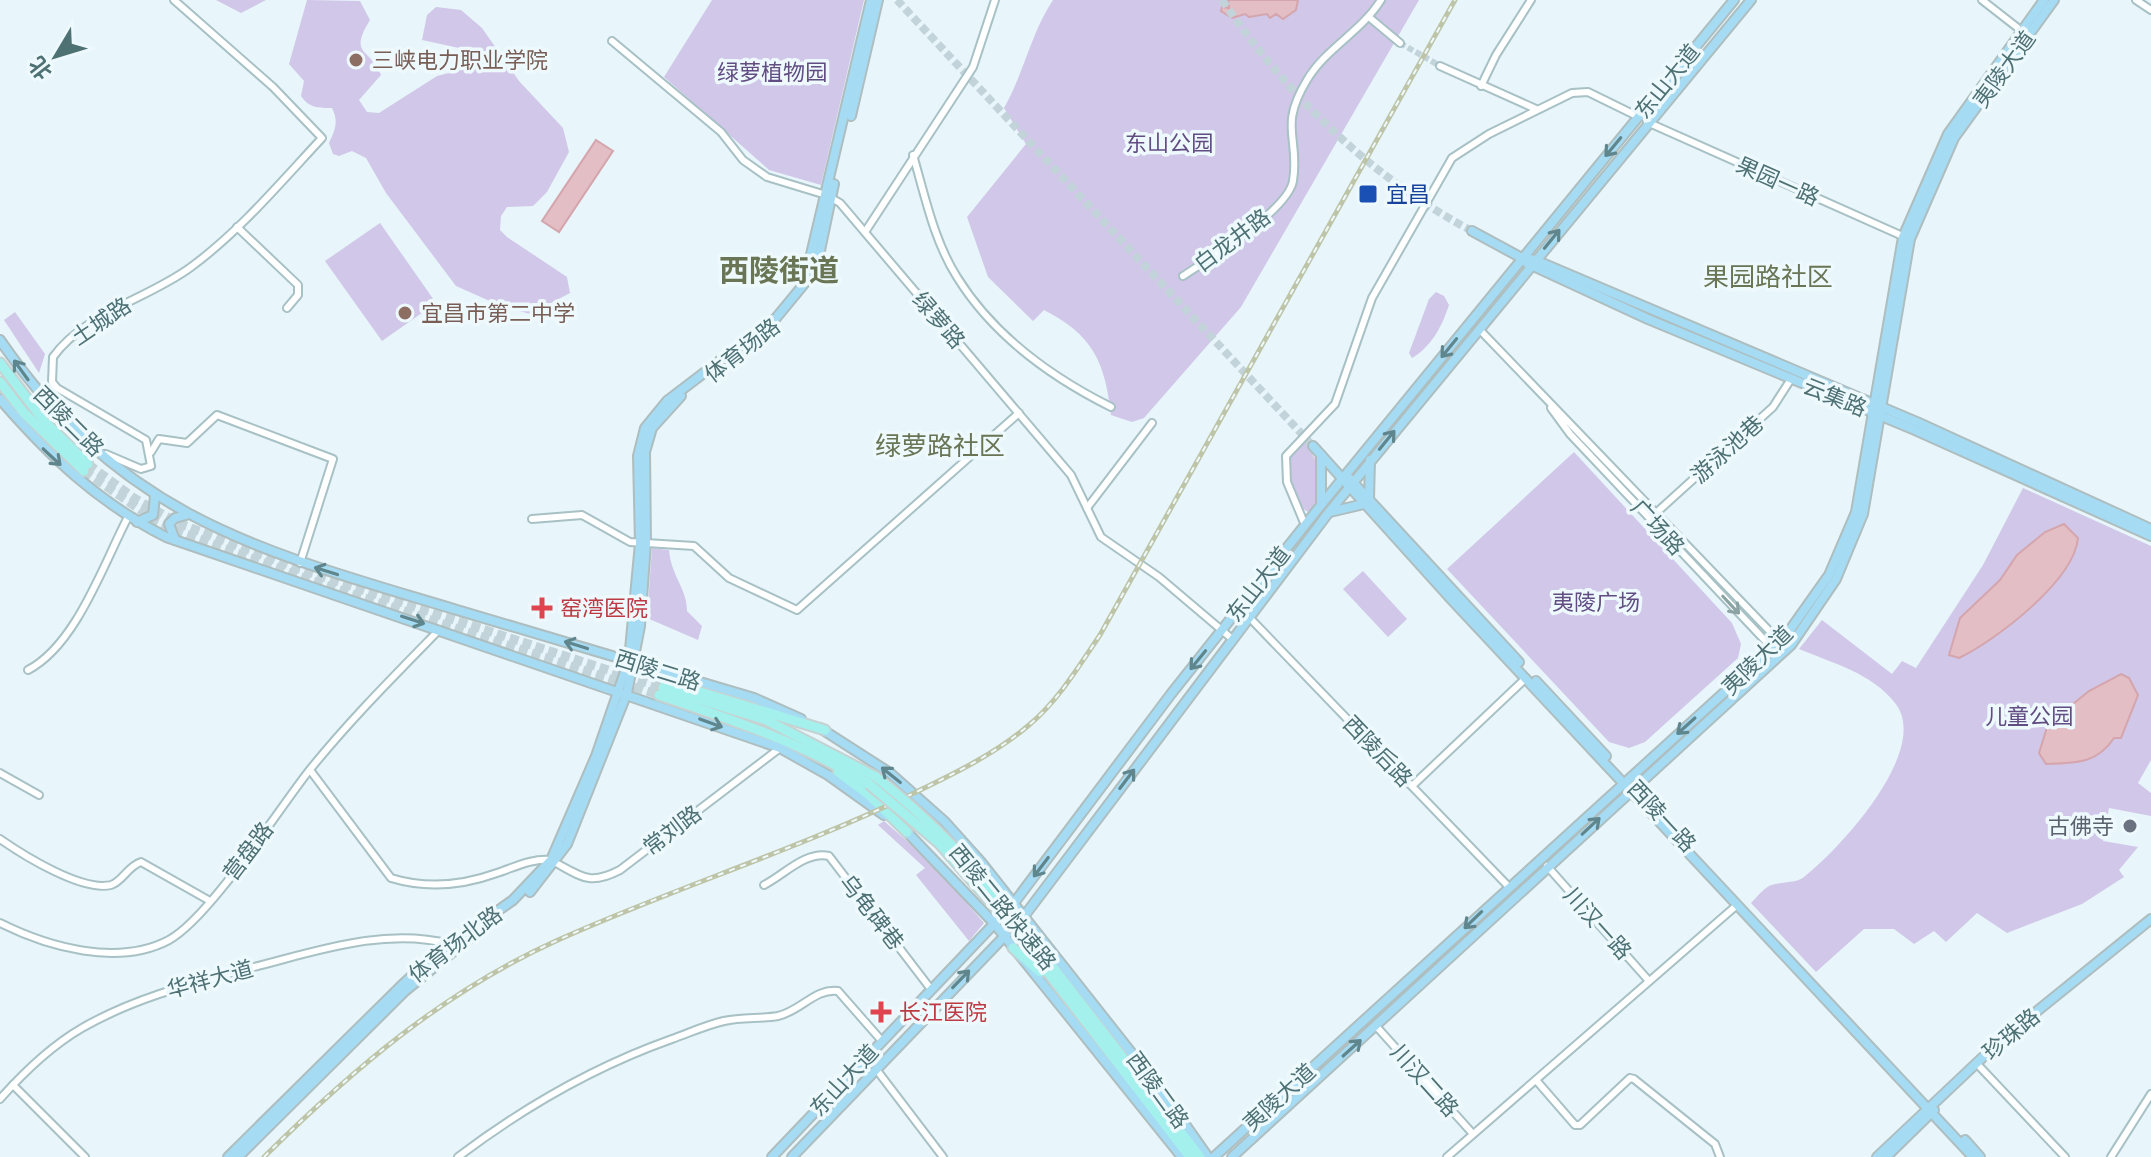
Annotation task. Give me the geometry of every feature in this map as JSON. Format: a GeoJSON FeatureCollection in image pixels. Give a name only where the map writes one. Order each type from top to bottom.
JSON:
{"type":"FeatureCollection","features":[{"type":"Feature","properties":{"kind":"highway"},"geometry":{"type":"LineString","coordinates":[[0,363],[44,421],[86,467],[24,413],[0,382]]}},
{"type":"Feature","properties":{"kind":"highway"},"geometry":{"type":"LineString","coordinates":[[662,688],[825,730]]}},
{"type":"Feature","properties":{"kind":"highway","name":"西陵二路快速路"},"geometry":{"type":"LineString","coordinates":[[662,688],[766,720],[873,780],[936,826],[1023,920],[1200,1157]]}},
{"type":"Feature","properties":{"kind":"highway","name":"西陵二路快速路"},"geometry":{"type":"LineString","coordinates":[[662,688],[769,732],[873,780],[971,877],[1182,1152],[1190,1157]]}},
{"type":"Feature","properties":{"kind":"highway"},"geometry":{"type":"LineString","coordinates":[[769,732],[850,779],[907,832]]}},
{"type":"Feature","properties":{"kind":"highway"},"geometry":{"type":"LineString","coordinates":[[1023,920],[1192,1138]]}},
{"type":"Feature","properties":{"kind":"highway"},"geometry":{"type":"LineString","coordinates":[[1013,948],[1054,988],[1182,1152]]}},
{"type":"Feature","properties":{"kind":"main road","name":"体育场路"},"geometry":{"type":"LineString","coordinates":[[624,692],[632,662],[643,543],[644,463],[652,428],[680,396],[778,323],[797,303],[817,266],[871,0]]}},
{"type":"Feature","properties":{"kind":"main road","name":"体育场路"},"geometry":{"type":"LineString","coordinates":[[829,196],[878,0]]}},
{"type":"Feature","properties":{"kind":"main road","name":"东山大道"},"geometry":{"type":"LineString","coordinates":[[792,1157],[1003,935],[1023,920],[1248,616],[1370,460],[1532,263],[1734,0]]}},
{"type":"Feature","properties":{"kind":"main road","name":"东山大道"},"geometry":{"type":"LineString","coordinates":[[772,1157],[1014,903],[1221,630],[1520,257],[1751,0]]}},
{"type":"Feature","properties":{"kind":"main road","name":"夷陵大道"},"geometry":{"type":"LineString","coordinates":[[1211,1157],[1508,886],[1791,645],[1827,591],[1863,514],[1906,238],[1954,138],[2044,0]]}},
{"type":"Feature","properties":{"kind":"main road","name":"夷陵大道"},"geometry":{"type":"LineString","coordinates":[[2025,33],[2054,0]]}},
{"type":"Feature","properties":{"kind":"main road","name":"云集路"},"geometry":{"type":"LineString","coordinates":[[1472,231],[1532,263],[1791,379],[1877,410],[2151,536]]}},
{"type":"Feature","properties":{"kind":"main road","name":"云集路"},"geometry":{"type":"LineString","coordinates":[[1532,263],[2151,529]]}},
{"type":"Feature","properties":{"kind":"main road","name":"西陵二路"},"geometry":{"type":"LineString","coordinates":[[0,340],[53,410],[92,447],[155,496],[218,531],[300,563],[754,698],[825,730],[890,773],[945,822],[1014,903],[1023,920],[1160,1089],[1192,1138],[1211,1157]]}},
{"type":"Feature","properties":{"kind":"main road","name":"西陵二路"},"geometry":{"type":"LineString","coordinates":[[0,399],[47,453],[132,520],[176,540],[780,748],[828,775],[907,832],[993,922],[1182,1152]]}},
{"type":"Feature","properties":{"kind":"main road","name":"夷陵大道"},"geometry":{"type":"LineString","coordinates":[[1232,1157],[1547,866],[1776,646],[1829,575],[1856,512],[1877,410]]}},
{"type":"Feature","properties":{"kind":"main road","name":"西陵一路"},"geometry":{"type":"LineString","coordinates":[[1313,446],[1932,1108],[1973,1157]]}},
{"type":"Feature","properties":{"kind":"main road"},"geometry":{"type":"LineString","coordinates":[[1321,454],[1321,505]]}},
{"type":"Feature","properties":{"kind":"main road"},"geometry":{"type":"LineString","coordinates":[[1329,512],[1367,502],[1370,460]]}},
{"type":"Feature","properties":{"kind":"main road"},"geometry":{"type":"LineString","coordinates":[[132,520],[153,515],[155,496]]}},
{"type":"Feature","properties":{"kind":"main road","name":"西陵一路"},"geometry":{"type":"LineString","coordinates":[[1367,502],[1737,905],[1980,1157]]}},
{"type":"Feature","properties":{"kind":"main road"},"geometry":{"type":"LineString","coordinates":[[176,540],[169,530],[171,521],[187,515]]}},
{"type":"Feature","properties":{"kind":"main road","name":"体育场北路"},"geometry":{"type":"LineString","coordinates":[[238,1157],[405,991],[518,902],[554,861],[565,843],[624,692]]}},
{"type":"Feature","properties":{"kind":"main road","name":"体育场北路"},"geometry":{"type":"LineString","coordinates":[[228,1157],[382,1004],[451,944],[513,900],[554,861]]}},
{"type":"Feature","properties":{"kind":"main road","name":"珍珠路"},"geometry":{"type":"LineString","coordinates":[[1886,1157],[2000,1041],[2151,919]]}},
{"type":"Feature","properties":{"kind":"main road","name":"珍珠路"},"geometry":{"type":"LineString","coordinates":[[1877,1157],[1980,1067],[2151,926]]}},
{"type":"Feature","properties":{"kind":"street","name":"土城路"},"geometry":{"type":"LineString","coordinates":[[151,452],[146,440],[57,388],[52,382],[53,357],[117,307],[186,271],[237,227],[322,138],[273,87],[174,0]]}},
{"type":"Feature","properties":{"kind":"street"},"geometry":{"type":"LineString","coordinates":[[865,232],[973,67],[995,0]]}},
{"type":"Feature","properties":{"kind":"street","name":"白龙井路"},"geometry":{"type":"LineString","coordinates":[[1183,276],[1275,208],[1284,197],[1292,185],[1289,129],[1292,107],[1307,80],[1332,48],[1370,18],[1381,0]]}},
{"type":"Feature","properties":{"kind":"street"},"geometry":{"type":"LineString","coordinates":[[1481,86],[1496,55],[1531,0]]}},
{"type":"Feature","properties":{"kind":"street"},"geometry":{"type":"LineString","coordinates":[[1982,0],[2025,33]]}},
{"type":"Feature","properties":{"kind":"street"},"geometry":{"type":"LineString","coordinates":[[2136,0],[2151,10]]}},
{"type":"Feature","properties":{"kind":"street"},"geometry":{"type":"LineString","coordinates":[[1370,18],[1400,43]]}},
{"type":"Feature","properties":{"kind":"street","name":"绿萝路"},"geometry":{"type":"LineString","coordinates":[[612,41],[721,132],[743,160],[767,177],[829,196],[865,232],[1071,475],[1109,544],[1159,577],[1231,638]]}},
{"type":"Feature","properties":{"kind":"street"},"geometry":{"type":"LineString","coordinates":[[1440,66],[1536,109]]}},
{"type":"Feature","properties":{"kind":"street","name":"果园一路"},"geometry":{"type":"LineString","coordinates":[[1305,525],[1287,482],[1286,456],[1335,404],[1372,298],[1452,158],[1536,109],[1572,93],[1588,92],[1906,238]]}},
{"type":"Feature","properties":{"kind":"street"},"geometry":{"type":"LineString","coordinates":[[913,155],[939,239],[966,289],[1031,360],[1065,384],[1111,407]]}},
{"type":"Feature","properties":{"kind":"street"},"geometry":{"type":"LineString","coordinates":[[237,227],[298,285],[298,295],[287,308]]}},
{"type":"Feature","properties":{"kind":"street","name":"广场路"},"geometry":{"type":"LineString","coordinates":[[1479,329],[1656,513],[1776,646]]}},
{"type":"Feature","properties":{"kind":"street","name":"游泳池巷"},"geometry":{"type":"LineString","coordinates":[[1656,513],[1773,407],[1791,379]]}},
{"type":"Feature","properties":{"kind":"street","name":"广场路"},"geometry":{"type":"LineString","coordinates":[[1547,402],[1570,434],[1776,646]]}},
{"type":"Feature","properties":{"kind":"street"},"geometry":{"type":"LineString","coordinates":[[532,519],[582,515],[643,543],[694,546],[729,578],[797,610],[1019,413]]}},
{"type":"Feature","properties":{"kind":"street"},"geometry":{"type":"LineString","coordinates":[[92,447],[146,470],[151,466],[151,452],[159,439],[187,443],[217,415],[333,459],[300,563]]}},
{"type":"Feature","properties":{"kind":"street"},"geometry":{"type":"LineString","coordinates":[[1087,508],[1152,423]]}},
{"type":"Feature","properties":{"kind":"street"},"geometry":{"type":"LineString","coordinates":[[28,670],[47,660],[68,634],[132,520]]}},
{"type":"Feature","properties":{"kind":"street","name":"西陵后路"},"geometry":{"type":"LineString","coordinates":[[1248,616],[1508,886]]}},
{"type":"Feature","properties":{"kind":"street","name":"营盘路"},"geometry":{"type":"LineString","coordinates":[[0,923],[75,949],[140,950],[180,933],[210,901],[310,770],[364,706],[440,629]]}},
{"type":"Feature","properties":{"kind":"street"},"geometry":{"type":"LineString","coordinates":[[1412,786],[1526,678]]}},
{"type":"Feature","properties":{"kind":"street","name":"常刘路"},"geometry":{"type":"LineString","coordinates":[[554,861],[589,879],[602,879],[620,870],[780,748]]}},
{"type":"Feature","properties":{"kind":"street"},"geometry":{"type":"LineString","coordinates":[[310,770],[391,878],[437,887],[484,878],[539,858],[554,861]]}},
{"type":"Feature","properties":{"kind":"street"},"geometry":{"type":"LineString","coordinates":[[0,773],[39,795]]}},
{"type":"Feature","properties":{"kind":"street"},"geometry":{"type":"LineString","coordinates":[[0,839],[48,867],[98,885],[116,882],[130,867],[141,862],[210,901]]}},
{"type":"Feature","properties":{"kind":"street","name":"乌龟碑巷"},"geometry":{"type":"LineString","coordinates":[[764,885],[789,867],[817,856],[829,856],[930,988]]}},
{"type":"Feature","properties":{"kind":"street","name":"川汉一路"},"geometry":{"type":"LineString","coordinates":[[1547,866],[1649,981]]}},
{"type":"Feature","properties":{"kind":"street"},"geometry":{"type":"LineString","coordinates":[[1447,1157],[1737,905]]}},
{"type":"Feature","properties":{"kind":"street","name":"华祥大道"},"geometry":{"type":"LineString","coordinates":[[0,1099],[43,1055],[81,1028],[169,990],[338,945],[396,939],[432,939],[451,944]]}},
{"type":"Feature","properties":{"kind":"street"},"geometry":{"type":"LineString","coordinates":[[458,1157],[504,1123],[565,1085],[639,1051],[722,1021],[785,1014],[827,989],[838,991],[881,1040]]}},
{"type":"Feature","properties":{"kind":"street","name":"川汉二路"},"geometry":{"type":"LineString","coordinates":[[1376,1026],[1473,1134]]}},
{"type":"Feature","properties":{"kind":"street"},"geometry":{"type":"LineString","coordinates":[[1980,1067],[2065,1157]]}},
{"type":"Feature","properties":{"kind":"street"},"geometry":{"type":"LineString","coordinates":[[876,1069],[943,1157]]}},
{"type":"Feature","properties":{"kind":"street"},"geometry":{"type":"LineString","coordinates":[[1536,1080],[1575,1125],[1580,1125],[1630,1078],[1634,1079],[1715,1144],[1720,1157]]}},
{"type":"Feature","properties":{"kind":"street"},"geometry":{"type":"LineString","coordinates":[[13,1085],[85,1157]]}},
{"type":"Feature","properties":{"kind":"street"},"geometry":{"type":"LineString","coordinates":[[2111,1157],[2151,1094]]}},
{"type":"Feature","properties":{"kind":"green space"},"geometry":{"type":"Polygon","coordinates":[[[216,0],[266,0],[241,13],[216,0]]]}},
{"type":"Feature","properties":{"kind":"green space"},"geometry":{"type":"Polygon","coordinates":[[[307,0],[360,1],[370,20],[361,46],[381,75],[359,100],[367,112],[379,113],[437,76],[457,71],[462,58],[459,48],[422,40],[427,15],[436,7],[461,10],[482,28],[519,81],[563,128],[569,152],[547,192],[533,206],[507,207],[501,216],[500,230],[507,237],[567,277],[570,293],[549,304],[542,317],[501,306],[456,286],[386,193],[366,158],[352,151],[339,156],[333,154],[329,143],[335,126],[332,108],[314,106],[304,100],[301,96],[304,81],[289,64],[307,0]]]}},
{"type":"Feature","properties":{"kind":"green space","name":"绿萝植物园"},"geometry":{"type":"Polygon","coordinates":[[[712,0],[864,0],[821,185],[769,170],[664,77],[712,0]]]}},
{"type":"Feature","properties":{"kind":"green space","name":"东山公园"},"geometry":{"type":"Polygon","coordinates":[[[1053,0],[1419,0],[1241,307],[1144,418],[1132,422],[1111,415],[1100,365],[1085,340],[1044,310],[1033,321],[988,277],[967,217],[1026,144],[1004,108],[1053,0]]]}},
{"type":"Feature","properties":{"kind":"green space"},"geometry":{"type":"Polygon","coordinates":[[[380,223],[436,303],[382,341],[325,261],[380,223]]]}},
{"type":"Feature","properties":{"kind":"green space"},"geometry":{"type":"Polygon","coordinates":[[[1436,292],[1444,296],[1449,305],[1431,341],[1412,358],[1409,353],[1429,299],[1436,292]]]}},
{"type":"Feature","properties":{"kind":"green space"},"geometry":{"type":"Polygon","coordinates":[[[15,312],[45,354],[39,373],[4,320],[15,312]]]}},
{"type":"Feature","properties":{"kind":"green space"},"geometry":{"type":"Polygon","coordinates":[[[1305,442],[1315,459],[1316,504],[1308,512],[1298,503],[1289,471],[1291,457],[1305,442]]]}},
{"type":"Feature","properties":{"kind":"green space","name":"夷陵广场"},"geometry":{"type":"Polygon","coordinates":[[[1574,452],[1732,623],[1741,644],[1738,658],[1645,742],[1629,748],[1609,742],[1447,569],[1574,452]]]}},
{"type":"Feature","properties":{"kind":"green space","name":"儿童公园"},"geometry":{"type":"Polygon","coordinates":[[[2023,488],[2151,546],[2151,760],[2138,783],[2151,793],[2151,816],[2109,808],[2103,841],[2138,847],[2119,870],[2124,877],[2082,904],[2007,933],[1977,913],[1946,942],[1934,931],[1914,944],[1894,929],[1864,929],[1816,972],[1751,903],[1769,886],[1804,877],[1858,822],[1892,771],[1901,746],[1903,723],[1895,703],[1875,684],[1851,670],[1799,649],[1822,620],[1892,674],[1902,661],[1916,668],[1983,565],[2023,488]]]}},
{"type":"Feature","properties":{"kind":"green space"},"geometry":{"type":"Polygon","coordinates":[[[652,548],[669,550],[687,611],[702,626],[698,640],[647,618],[652,548]]]}},
{"type":"Feature","properties":{"kind":"green space"},"geometry":{"type":"Polygon","coordinates":[[[1363,571],[1407,619],[1388,637],[1343,589],[1363,571]]]}},
{"type":"Feature","properties":{"kind":"green space"},"geometry":{"type":"Polygon","coordinates":[[[884,821],[933,864],[984,923],[969,941],[916,875],[925,868],[878,825],[884,821]]]}},
{"type":"Feature","properties":{"kind":"shaded area"},"geometry":{"type":"Polygon","coordinates":[[[1228,0],[1298,0],[1296,10],[1283,19],[1276,14],[1270,18],[1267,14],[1249,17],[1245,14],[1232,18],[1221,11],[1222,7],[1229,8],[1228,0]]]}},
{"type":"Feature","properties":{"kind":"shaded area"},"geometry":{"type":"Polygon","coordinates":[[[596,140],[613,151],[559,232],[542,221],[596,140]]]}},
{"type":"Feature","properties":{"kind":"shaded area"},"geometry":{"type":"Polygon","coordinates":[[[2064,524],[2078,538],[2073,555],[2048,590],[1993,638],[1959,658],[1949,655],[1960,618],[2000,580],[2017,555],[2045,532],[2064,524]]]}},
{"type":"Feature","properties":{"kind":"shaded area"},"geometry":{"type":"Polygon","coordinates":[[[2121,674],[2129,678],[2138,695],[2121,738],[2114,738],[2093,757],[2046,764],[2039,753],[2048,724],[2089,691],[2121,674]]]}},
{"type":"Feature","properties":{"kind":"tunnel"},"geometry":{"type":"LineString","coordinates":[[897,0],[1313,446]]}},
{"type":"Feature","properties":{"kind":"tunnel"},"geometry":{"type":"LineString","coordinates":[[1222,0],[1274,69],[1333,131],[1399,185],[1472,231]]}},
{"type":"Feature","properties":{"kind":"tunnel"},"geometry":{"type":"LineString","coordinates":[[1400,43],[1440,66]]}},
{"type":"Feature","properties":{"kind":"tunnel"},"geometry":{"type":"LineString","coordinates":[[88,464],[134,498],[178,523],[299,569],[663,688]]}},
{"type":"Feature","properties":{"kind":"tunnel"},"geometry":{"type":"LineString","coordinates":[[84,471],[155,520],[181,532],[310,580],[659,695]]}},
{"type":"Feature","properties":{"kind":"railway"},"geometry":{"type":"LineString","coordinates":[[264,1157],[331,1094],[401,1035],[476,983],[516,960],[602,921],[823,834],[910,795],[987,755],[1040,716],[1068,683],[1100,635],[1455,0]]}},
{"type":"Feature","properties":{"kind":"place","name":"三峡电力职业学院"},"geometry":{"type":"Point","coordinates":[356,60]}},
{"type":"Feature","properties":{"kind":"place","name":"宜昌"},"geometry":{"type":"Point","coordinates":[1368,194]}},
{"type":"Feature","properties":{"kind":"place","name":"宜昌市第二中学"},"geometry":{"type":"Point","coordinates":[405,313]}},
{"type":"Feature","properties":{"kind":"place","name":"窑湾医院"},"geometry":{"type":"Point","coordinates":[542,608]}},
{"type":"Feature","properties":{"kind":"place","name":"古佛寺"},"geometry":{"type":"Point","coordinates":[2130,826]}},
{"type":"Feature","properties":{"kind":"place","name":"长江医院"},"geometry":{"type":"Point","coordinates":[881,1012]}},
{"type":"Feature","properties":{"kind":"district","name":"西陵街道"},"geometry":{"type":"Point","coordinates":[779,271]}},
{"type":"Feature","properties":{"kind":"district","name":"果园路社区"},"geometry":{"type":"Point","coordinates":[1768,277]}},
{"type":"Feature","properties":{"kind":"district","name":"绿萝路社区"},"geometry":{"type":"Point","coordinates":[940,446]}}]}
